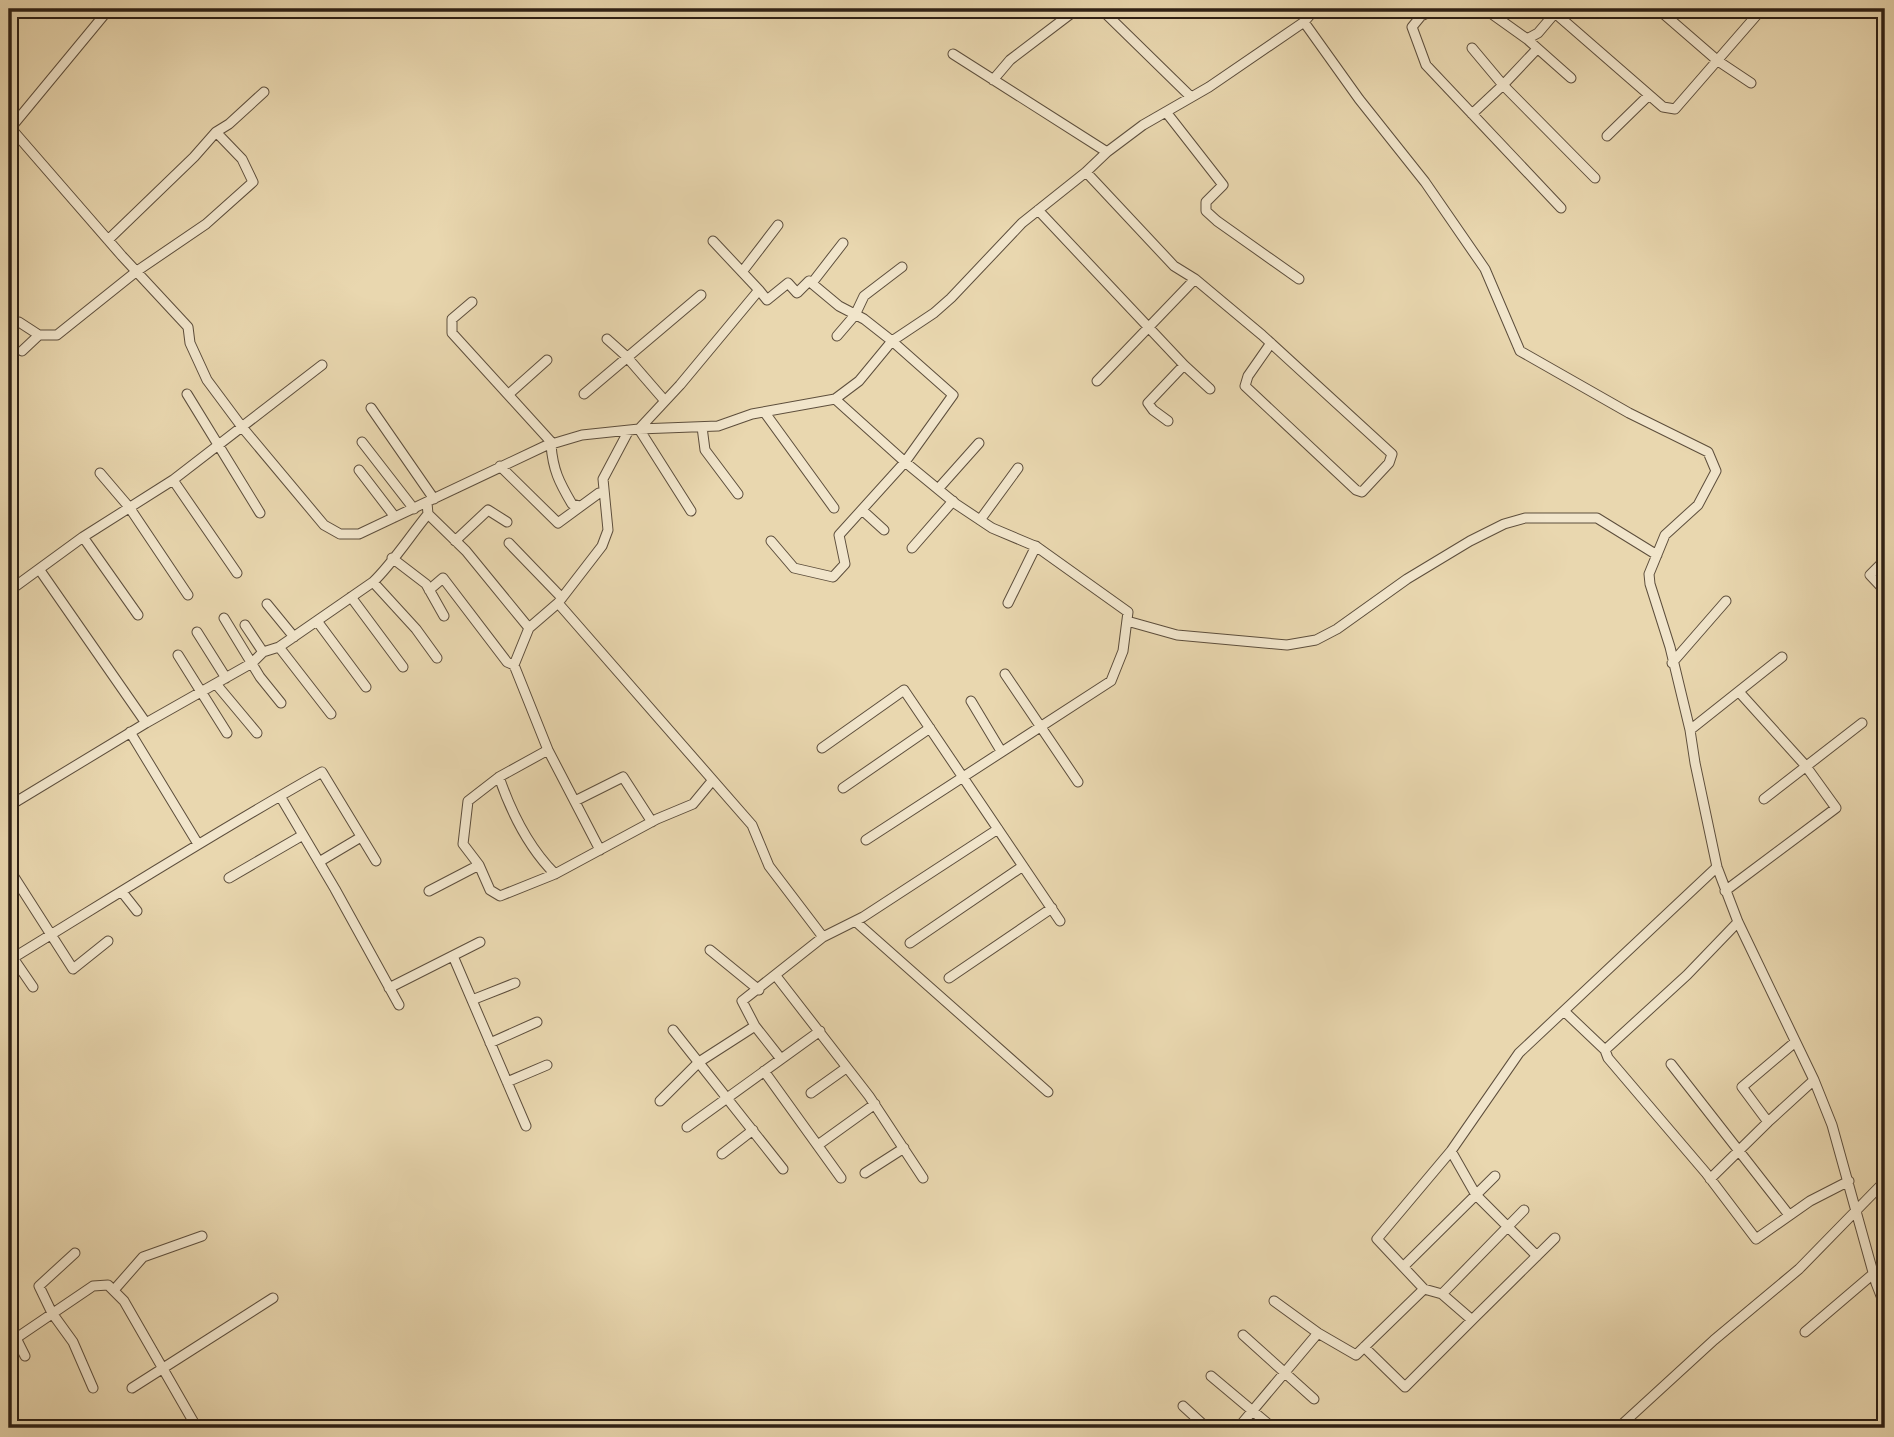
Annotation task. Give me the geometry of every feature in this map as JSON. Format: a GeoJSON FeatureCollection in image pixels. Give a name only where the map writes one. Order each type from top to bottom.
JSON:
{"type":"FeatureCollection","features":[{"type":"Feature","properties":{"kind":"street"},"geometry":{"type":"LineString","coordinates":[[108,9],[9,128],[188,327],[190,343],[206,380],[324,525],[340,534],[359,534],[500,466],[552,444],[582,435],[639,429],[718,426],[752,415],[835,399],[859,381],[892,341],[934,313],[1022,223],[1107,152],[1304,22],[1315,9]]}},
{"type":"Feature","properties":{"kind":"street"},"geometry":{"type":"LineString","coordinates":[[993,80],[1010,60],[1077,9]]}},
{"type":"Feature","properties":{"kind":"street"},"geometry":{"type":"LineString","coordinates":[[1101,9],[1191,97]]}},
{"type":"Feature","properties":{"kind":"street"},"geometry":{"type":"LineString","coordinates":[[1436,9],[1412,27],[1426,65],[1561,208]]}},
{"type":"Feature","properties":{"kind":"street"},"geometry":{"type":"LineString","coordinates":[[1485,9],[1527,39],[1571,78]]}},
{"type":"Feature","properties":{"kind":"street"},"geometry":{"type":"LineString","coordinates":[[1658,9],[1718,61],[1751,83]]}},
{"type":"Feature","properties":{"kind":"street"},"geometry":{"type":"LineString","coordinates":[[1527,39],[1538,33],[1557,11],[1663,107],[1675,109],[1762,9]]}},
{"type":"Feature","properties":{"kind":"street"},"geometry":{"type":"LineString","coordinates":[[1304,22],[1359,99],[1425,182],[1485,269],[1520,351],[1707,452],[1716,471],[1698,505],[1665,535],[1649,574],[1650,584],[1670,647],[1690,730],[1717,867],[1738,922],[1814,1080],[1832,1125],[1873,1274],[1885,1306]]}},
{"type":"Feature","properties":{"kind":"street"},"geometry":{"type":"LineString","coordinates":[[1472,48],[1503,85],[1595,178]]}},
{"type":"Feature","properties":{"kind":"street"},"geometry":{"type":"LineString","coordinates":[[1472,114],[1537,48]]}},
{"type":"Feature","properties":{"kind":"street"},"geometry":{"type":"LineString","coordinates":[[953,54],[1107,152]]}},
{"type":"Feature","properties":{"kind":"street"},"geometry":{"type":"LineString","coordinates":[[108,240],[194,157],[216,132],[264,92]]}},
{"type":"Feature","properties":{"kind":"street"},"geometry":{"type":"LineString","coordinates":[[1607,135],[1649,95]]}},
{"type":"Feature","properties":{"kind":"street"},"geometry":{"type":"LineString","coordinates":[[1166,112],[1223,185],[1206,202],[1206,211],[1299,279]]}},
{"type":"Feature","properties":{"kind":"street"},"geometry":{"type":"LineString","coordinates":[[19,322],[39,335],[57,335],[137,271],[206,224],[253,182],[242,159],[216,132]]}},
{"type":"Feature","properties":{"kind":"street"},"geometry":{"type":"LineString","coordinates":[[1086,172],[1174,266],[1195,279],[1271,343],[1392,454],[1389,463],[1362,492],[1356,490],[1245,386],[1248,376],[1271,343]]}},
{"type":"Feature","properties":{"kind":"street"},"geometry":{"type":"LineString","coordinates":[[1038,210],[1184,365],[1210,389]]}},
{"type":"Feature","properties":{"kind":"street"},"geometry":{"type":"LineString","coordinates":[[742,272],[778,225]]}},
{"type":"Feature","properties":{"kind":"street"},"geometry":{"type":"LineString","coordinates":[[713,241],[767,300],[788,283],[797,293],[809,281],[839,306],[892,341],[953,395],[905,462],[839,535],[845,564],[833,577],[794,568],[771,541]]}},
{"type":"Feature","properties":{"kind":"street"},"geometry":{"type":"LineString","coordinates":[[812,283],[843,243]]}},
{"type":"Feature","properties":{"kind":"street"},"geometry":{"type":"LineString","coordinates":[[837,336],[855,315],[864,296],[902,267]]}},
{"type":"Feature","properties":{"kind":"street"},"geometry":{"type":"LineString","coordinates":[[1097,381],[1195,279]]}},
{"type":"Feature","properties":{"kind":"street"},"geometry":{"type":"LineString","coordinates":[[639,429],[759,290]]}},
{"type":"Feature","properties":{"kind":"street"},"geometry":{"type":"LineString","coordinates":[[584,394],[701,295]]}},
{"type":"Feature","properties":{"kind":"street"},"geometry":{"type":"LineString","coordinates":[[472,302],[452,319],[452,333],[552,444],[553,469],[572,504],[580,506]]}},
{"type":"Feature","properties":{"kind":"street"},"geometry":{"type":"LineString","coordinates":[[22,351],[39,335]]}},
{"type":"Feature","properties":{"kind":"street"},"geometry":{"type":"LineString","coordinates":[[607,339],[626,356],[665,401]]}},
{"type":"Feature","properties":{"kind":"street"},"geometry":{"type":"LineString","coordinates":[[509,394],[547,360]]}},
{"type":"Feature","properties":{"kind":"street"},"geometry":{"type":"LineString","coordinates":[[9,591],[83,537],[173,480],[322,365]]}},
{"type":"Feature","properties":{"kind":"street"},"geometry":{"type":"LineString","coordinates":[[1168,421],[1148,403],[1184,365]]}},
{"type":"Feature","properties":{"kind":"street"},"geometry":{"type":"LineString","coordinates":[[187,394],[260,513]]}},
{"type":"Feature","properties":{"kind":"street"},"geometry":{"type":"LineString","coordinates":[[835,399],[953,501],[992,528],[1036,546],[1128,612],[1123,651],[1111,681],[866,840]]}},
{"type":"Feature","properties":{"kind":"street"},"geometry":{"type":"LineString","coordinates":[[9,806],[252,663],[263,652],[279,647],[373,582],[386,570],[392,558],[428,514],[431,501],[370,408]]}},
{"type":"Feature","properties":{"kind":"street"},"geometry":{"type":"LineString","coordinates":[[765,414],[834,508]]}},
{"type":"Feature","properties":{"kind":"street"},"geometry":{"type":"LineString","coordinates":[[702,427],[705,450],[737,494]]}},
{"type":"Feature","properties":{"kind":"street"},"geometry":{"type":"LineString","coordinates":[[639,429],[691,511]]}},
{"type":"Feature","properties":{"kind":"street"},"geometry":{"type":"LineString","coordinates":[[600,850],[548,750],[514,665],[528,628],[560,600],[602,546],[608,530],[603,479],[629,430]]}},
{"type":"Feature","properties":{"kind":"street"},"geometry":{"type":"LineString","coordinates":[[362,442],[414,509]]}},
{"type":"Feature","properties":{"kind":"street"},"geometry":{"type":"LineString","coordinates":[[938,489],[979,443]]}},
{"type":"Feature","properties":{"kind":"street"},"geometry":{"type":"LineString","coordinates":[[500,466],[558,523],[599,493],[604,493]]}},
{"type":"Feature","properties":{"kind":"street"},"geometry":{"type":"LineString","coordinates":[[980,520],[1018,468]]}},
{"type":"Feature","properties":{"kind":"street"},"geometry":{"type":"LineString","coordinates":[[359,470],[395,517]]}},
{"type":"Feature","properties":{"kind":"street"},"geometry":{"type":"LineString","coordinates":[[100,473],[129,508],[188,595]]}},
{"type":"Feature","properties":{"kind":"street"},"geometry":{"type":"LineString","coordinates":[[173,480],[237,573]]}},
{"type":"Feature","properties":{"kind":"street"},"geometry":{"type":"LineString","coordinates":[[912,548],[953,501]]}},
{"type":"Feature","properties":{"kind":"street"},"geometry":{"type":"LineString","coordinates":[[455,541],[488,510],[507,522]]}},
{"type":"Feature","properties":{"kind":"street"},"geometry":{"type":"LineString","coordinates":[[862,510],[884,530]]}},
{"type":"Feature","properties":{"kind":"street"},"geometry":{"type":"LineString","coordinates":[[428,514],[455,541],[528,628]]}},
{"type":"Feature","properties":{"kind":"street"},"geometry":{"type":"LineString","coordinates":[[1127,621],[1177,635],[1287,645],[1316,640],[1337,629],[1407,579],[1470,541],[1504,524],[1525,518],[1597,518],[1657,555]]}},
{"type":"Feature","properties":{"kind":"street"},"geometry":{"type":"LineString","coordinates":[[83,537],[138,615]]}},
{"type":"Feature","properties":{"kind":"street"},"geometry":{"type":"LineString","coordinates":[[509,544],[752,825],[769,866],[824,937]]}},
{"type":"Feature","properties":{"kind":"street"},"geometry":{"type":"LineString","coordinates":[[1008,603],[1036,546]]}},
{"type":"Feature","properties":{"kind":"street"},"geometry":{"type":"LineString","coordinates":[[392,558],[426,584],[444,616]]}},
{"type":"Feature","properties":{"kind":"street"},"geometry":{"type":"LineString","coordinates":[[1885,561],[1870,575],[1885,591]]}},
{"type":"Feature","properties":{"kind":"street"},"geometry":{"type":"LineString","coordinates":[[39,569],[146,723]]}},
{"type":"Feature","properties":{"kind":"street"},"geometry":{"type":"LineString","coordinates":[[429,590],[443,578],[507,662],[514,665]]}},
{"type":"Feature","properties":{"kind":"street"},"geometry":{"type":"LineString","coordinates":[[373,582],[416,629],[437,658]]}},
{"type":"Feature","properties":{"kind":"street"},"geometry":{"type":"LineString","coordinates":[[351,597],[403,667]]}},
{"type":"Feature","properties":{"kind":"street"},"geometry":{"type":"LineString","coordinates":[[1672,663],[1726,601]]}},
{"type":"Feature","properties":{"kind":"street"},"geometry":{"type":"LineString","coordinates":[[268,604],[294,637]]}},
{"type":"Feature","properties":{"kind":"street"},"geometry":{"type":"LineString","coordinates":[[223,618],[281,703]]}},
{"type":"Feature","properties":{"kind":"street"},"geometry":{"type":"LineString","coordinates":[[317,621],[366,687]]}},
{"type":"Feature","properties":{"kind":"street"},"geometry":{"type":"LineString","coordinates":[[245,625],[263,652]]}},
{"type":"Feature","properties":{"kind":"street"},"geometry":{"type":"LineString","coordinates":[[197,632],[226,678]]}},
{"type":"Feature","properties":{"kind":"street"},"geometry":{"type":"LineString","coordinates":[[279,647],[331,714]]}},
{"type":"Feature","properties":{"kind":"street"},"geometry":{"type":"LineString","coordinates":[[178,655],[227,733]]}},
{"type":"Feature","properties":{"kind":"street"},"geometry":{"type":"LineString","coordinates":[[1690,730],[1782,657]]}},
{"type":"Feature","properties":{"kind":"street"},"geometry":{"type":"LineString","coordinates":[[1005,674],[1078,782]]}},
{"type":"Feature","properties":{"kind":"street"},"geometry":{"type":"LineString","coordinates":[[216,684],[257,733]]}},
{"type":"Feature","properties":{"kind":"street"},"geometry":{"type":"LineString","coordinates":[[822,748],[904,690],[1060,921]]}},
{"type":"Feature","properties":{"kind":"street"},"geometry":{"type":"LineString","coordinates":[[1725,891],[1836,808],[1805,765],[1740,692]]}},
{"type":"Feature","properties":{"kind":"street"},"geometry":{"type":"LineString","coordinates":[[971,701],[1001,751]]}},
{"type":"Feature","properties":{"kind":"street"},"geometry":{"type":"LineString","coordinates":[[1764,799],[1862,723]]}},
{"type":"Feature","properties":{"kind":"street"},"geometry":{"type":"LineString","coordinates":[[844,788],[930,728]]}},
{"type":"Feature","properties":{"kind":"street"},"geometry":{"type":"LineString","coordinates":[[130,733],[198,844]]}},
{"type":"Feature","properties":{"kind":"street"},"geometry":{"type":"LineString","coordinates":[[548,750],[499,777],[468,801],[463,844],[479,865],[490,890],[500,896],[555,874],[652,822],[693,804],[712,781]]}},
{"type":"Feature","properties":{"kind":"street"},"geometry":{"type":"LineString","coordinates":[[33,987],[11,955],[52,934],[322,772],[376,861]]}},
{"type":"Feature","properties":{"kind":"street"},"geometry":{"type":"LineString","coordinates":[[499,777],[509,808],[543,862],[555,874]]}},
{"type":"Feature","properties":{"kind":"street"},"geometry":{"type":"LineString","coordinates":[[575,801],[623,777],[652,822]]}},
{"type":"Feature","properties":{"kind":"street"},"geometry":{"type":"LineString","coordinates":[[279,796],[399,1005]]}},
{"type":"Feature","properties":{"kind":"street"},"geometry":{"type":"LineString","coordinates":[[781,1059],[755,1026],[742,1001],[824,937],[855,921],[998,829]]}},
{"type":"Feature","properties":{"kind":"street"},"geometry":{"type":"LineString","coordinates":[[229,878],[303,835]]}},
{"type":"Feature","properties":{"kind":"street"},"geometry":{"type":"LineString","coordinates":[[319,862],[361,837]]}},
{"type":"Feature","properties":{"kind":"street"},"geometry":{"type":"LineString","coordinates":[[429,891],[479,865]]}},
{"type":"Feature","properties":{"kind":"street"},"geometry":{"type":"LineString","coordinates":[[910,943],[1023,866]]}},
{"type":"Feature","properties":{"kind":"street"},"geometry":{"type":"LineString","coordinates":[[1472,1320],[1442,1294],[1424,1289],[1377,1239],[1451,1151],[1519,1053],[1717,867]]}},
{"type":"Feature","properties":{"kind":"street"},"geometry":{"type":"LineString","coordinates":[[9,869],[73,969],[108,941]]}},
{"type":"Feature","properties":{"kind":"street"},"geometry":{"type":"LineString","coordinates":[[122,892],[137,912]]}},
{"type":"Feature","properties":{"kind":"street"},"geometry":{"type":"LineString","coordinates":[[949,978],[1052,908]]}},
{"type":"Feature","properties":{"kind":"street"},"geometry":{"type":"LineString","coordinates":[[855,921],[1048,1093]]}},
{"type":"Feature","properties":{"kind":"street"},"geometry":{"type":"LineString","coordinates":[[1605,1050],[1687,975],[1738,922]]}},
{"type":"Feature","properties":{"kind":"street"},"geometry":{"type":"LineString","coordinates":[[389,988],[480,942]]}},
{"type":"Feature","properties":{"kind":"street"},"geometry":{"type":"LineString","coordinates":[[710,950],[759,990]]}},
{"type":"Feature","properties":{"kind":"street"},"geometry":{"type":"LineString","coordinates":[[453,956],[526,1126]]}},
{"type":"Feature","properties":{"kind":"street"},"geometry":{"type":"LineString","coordinates":[[776,976],[875,1104],[923,1178]]}},
{"type":"Feature","properties":{"kind":"street"},"geometry":{"type":"LineString","coordinates":[[472,1000],[515,983]]}},
{"type":"Feature","properties":{"kind":"street"},"geometry":{"type":"LineString","coordinates":[[1564,1011],[1605,1050],[1608,1058],[1710,1179],[1756,1239],[1821,1194],[1849,1181]]}},
{"type":"Feature","properties":{"kind":"street"},"geometry":{"type":"LineString","coordinates":[[491,1043],[537,1022]]}},
{"type":"Feature","properties":{"kind":"street"},"geometry":{"type":"LineString","coordinates":[[660,1101],[699,1062],[755,1026]]}},
{"type":"Feature","properties":{"kind":"street"},"geometry":{"type":"LineString","coordinates":[[673,1030],[783,1169]]}},
{"type":"Feature","properties":{"kind":"street"},"geometry":{"type":"LineString","coordinates":[[687,1127],[820,1031]]}},
{"type":"Feature","properties":{"kind":"street"},"geometry":{"type":"LineString","coordinates":[[1768,1122],[1742,1087],[1794,1043]]}},
{"type":"Feature","properties":{"kind":"street"},"geometry":{"type":"LineString","coordinates":[[1671,1064],[1790,1215]]}},
{"type":"Feature","properties":{"kind":"street"},"geometry":{"type":"LineString","coordinates":[[507,1082],[547,1065]]}},
{"type":"Feature","properties":{"kind":"street"},"geometry":{"type":"LineString","coordinates":[[811,1093],[846,1068]]}},
{"type":"Feature","properties":{"kind":"street"},"geometry":{"type":"LineString","coordinates":[[764,1071],[841,1178]]}},
{"type":"Feature","properties":{"kind":"street"},"geometry":{"type":"LineString","coordinates":[[1710,1179],[1814,1080]]}},
{"type":"Feature","properties":{"kind":"street"},"geometry":{"type":"LineString","coordinates":[[818,1145],[875,1104]]}},
{"type":"Feature","properties":{"kind":"street"},"geometry":{"type":"LineString","coordinates":[[722,1154],[753,1130]]}},
{"type":"Feature","properties":{"kind":"street"},"geometry":{"type":"LineString","coordinates":[[865,1173],[904,1148]]}},
{"type":"Feature","properties":{"kind":"street"},"geometry":{"type":"LineString","coordinates":[[1451,1151],[1476,1195],[1537,1256]]}},
{"type":"Feature","properties":{"kind":"street"},"geometry":{"type":"LineString","coordinates":[[1404,1266],[1495,1176]]}},
{"type":"Feature","properties":{"kind":"street"},"geometry":{"type":"LineString","coordinates":[[1618,1428],[1714,1340],[1799,1269],[1885,1181]]}},
{"type":"Feature","properties":{"kind":"street"},"geometry":{"type":"LineString","coordinates":[[1442,1294],[1524,1210]]}},
{"type":"Feature","properties":{"kind":"street"},"geometry":{"type":"LineString","coordinates":[[114,1290],[143,1257],[202,1236]]}},
{"type":"Feature","properties":{"kind":"street"},"geometry":{"type":"LineString","coordinates":[[1364,1347],[1405,1387],[1555,1238]]}},
{"type":"Feature","properties":{"kind":"street"},"geometry":{"type":"LineString","coordinates":[[75,1253],[39,1286],[52,1313],[73,1342],[93,1388]]}},
{"type":"Feature","properties":{"kind":"street"},"geometry":{"type":"LineString","coordinates":[[1805,1332],[1873,1274]]}},
{"type":"Feature","properties":{"kind":"street"},"geometry":{"type":"LineString","coordinates":[[25,1356],[12,1340],[93,1286],[108,1284],[124,1301],[197,1428]]}},
{"type":"Feature","properties":{"kind":"street"},"geometry":{"type":"LineString","coordinates":[[1274,1301],[1318,1333],[1356,1355],[1424,1289]]}},
{"type":"Feature","properties":{"kind":"street"},"geometry":{"type":"LineString","coordinates":[[132,1388],[273,1298]]}},
{"type":"Feature","properties":{"kind":"street"},"geometry":{"type":"LineString","coordinates":[[1238,1428],[1318,1333]]}},
{"type":"Feature","properties":{"kind":"street"},"geometry":{"type":"LineString","coordinates":[[1243,1335],[1314,1399]]}},
{"type":"Feature","properties":{"kind":"street"},"geometry":{"type":"LineString","coordinates":[[1212,1376],[1273,1428]]}},
{"type":"Feature","properties":{"kind":"street"},"geometry":{"type":"LineString","coordinates":[[1183,1406],[1207,1428]]}}]}
